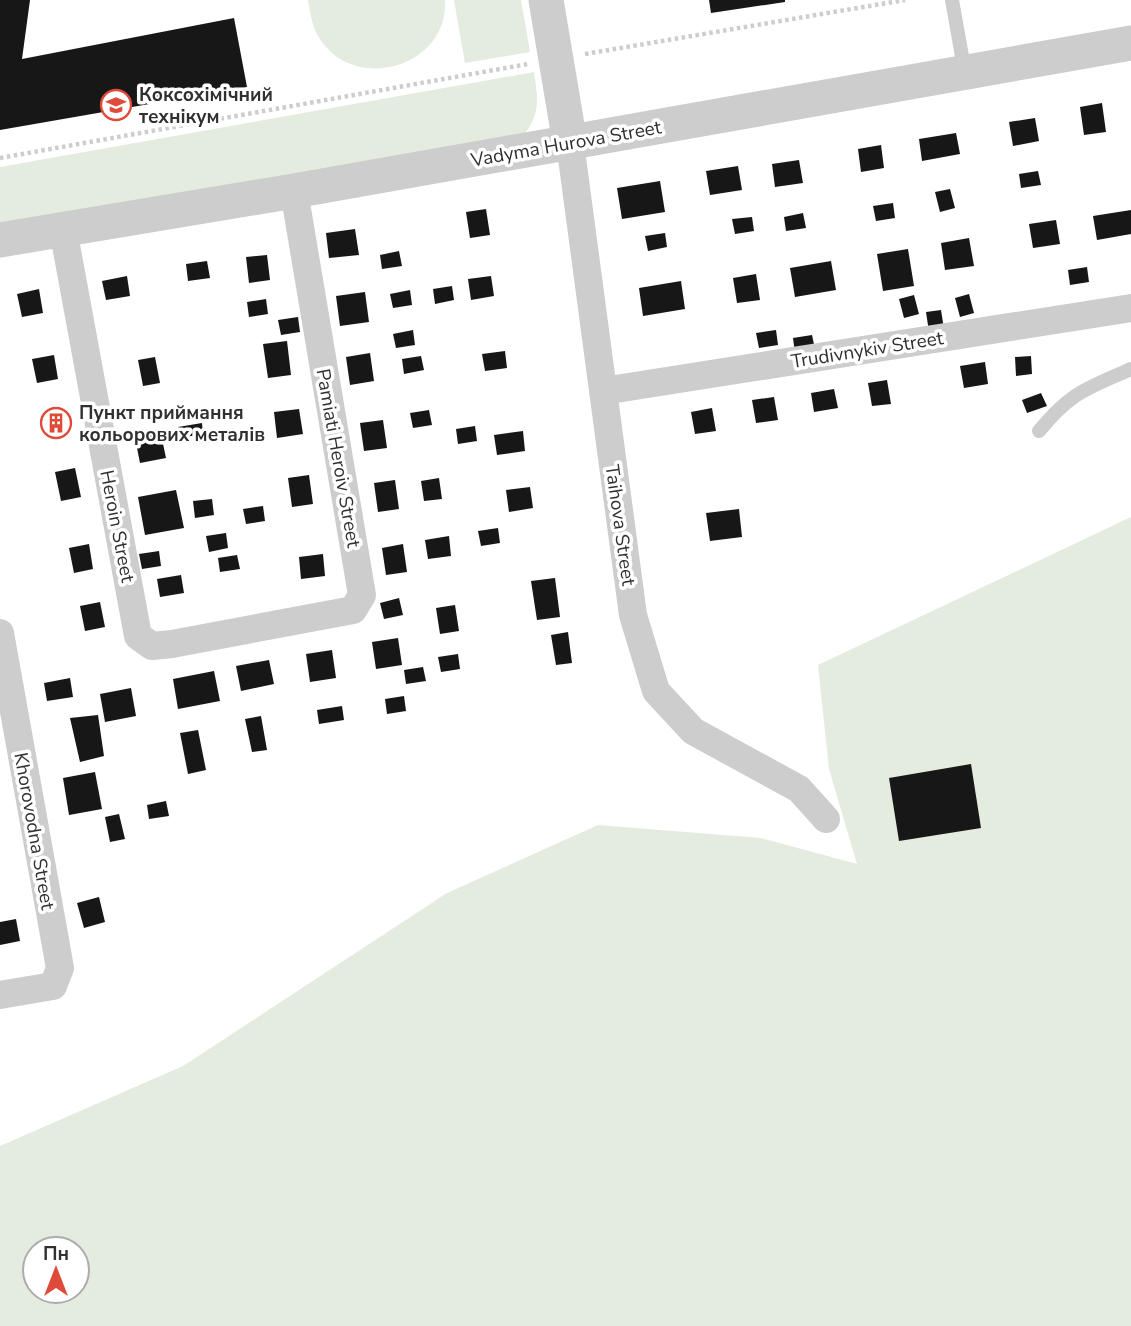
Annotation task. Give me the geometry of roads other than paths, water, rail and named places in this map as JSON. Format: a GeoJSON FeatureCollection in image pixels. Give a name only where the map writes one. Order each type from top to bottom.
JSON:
{"type":"FeatureCollection","features":[{"type":"Feature","properties":{"kind":"street"},"geometry":{"type":"LineString","coordinates":[[546,0],[570,143]]}},
{"type":"Feature","properties":{"kind":"street","name":"Vadyma Hurova Street"},"geometry":{"type":"LineString","coordinates":[[0,240],[570,143],[1131,43]]}},
{"type":"Feature","properties":{"kind":"street","name":"Taihova Street"},"geometry":{"type":"LineString","coordinates":[[570,143],[633,615],[656,691],[693,731],[799,789],[826,819]]}},
{"type":"Feature","properties":{"kind":"street","name":"Pamiati Heroiv Street"},"geometry":{"type":"LineString","coordinates":[[240,631],[353,610],[362,595],[294,191]]}},
{"type":"Feature","properties":{"kind":"street","name":"Heroin Street"},"geometry":{"type":"LineString","coordinates":[[63,229],[138,636],[152,646],[240,631]]}},
{"type":"Feature","properties":{"kind":"street","name":"Trudivnykiv Street"},"geometry":{"type":"LineString","coordinates":[[603,391],[1131,308]]}},
{"type":"Feature","properties":{"kind":"street","name":"Khorovodna Street"},"geometry":{"type":"LineString","coordinates":[[0,633],[60,968],[53,986],[0,995]]}},
{"type":"Feature","properties":{"kind":"lane"},"geometry":{"type":"LineString","coordinates":[[952,0],[965,73]]}},
{"type":"Feature","properties":{"kind":"lane"},"geometry":{"type":"LineString","coordinates":[[1039,431],[1075,394],[1131,369]]}},
{"type":"Feature","properties":{"kind":"place","name":"Коксохімічний технікум"},"geometry":{"type":"Point","coordinates":[116,105]}},
{"type":"Feature","properties":{"kind":"place","name":"Пункт приймання кольорових металів"},"geometry":{"type":"Point","coordinates":[56,423]}}]}
